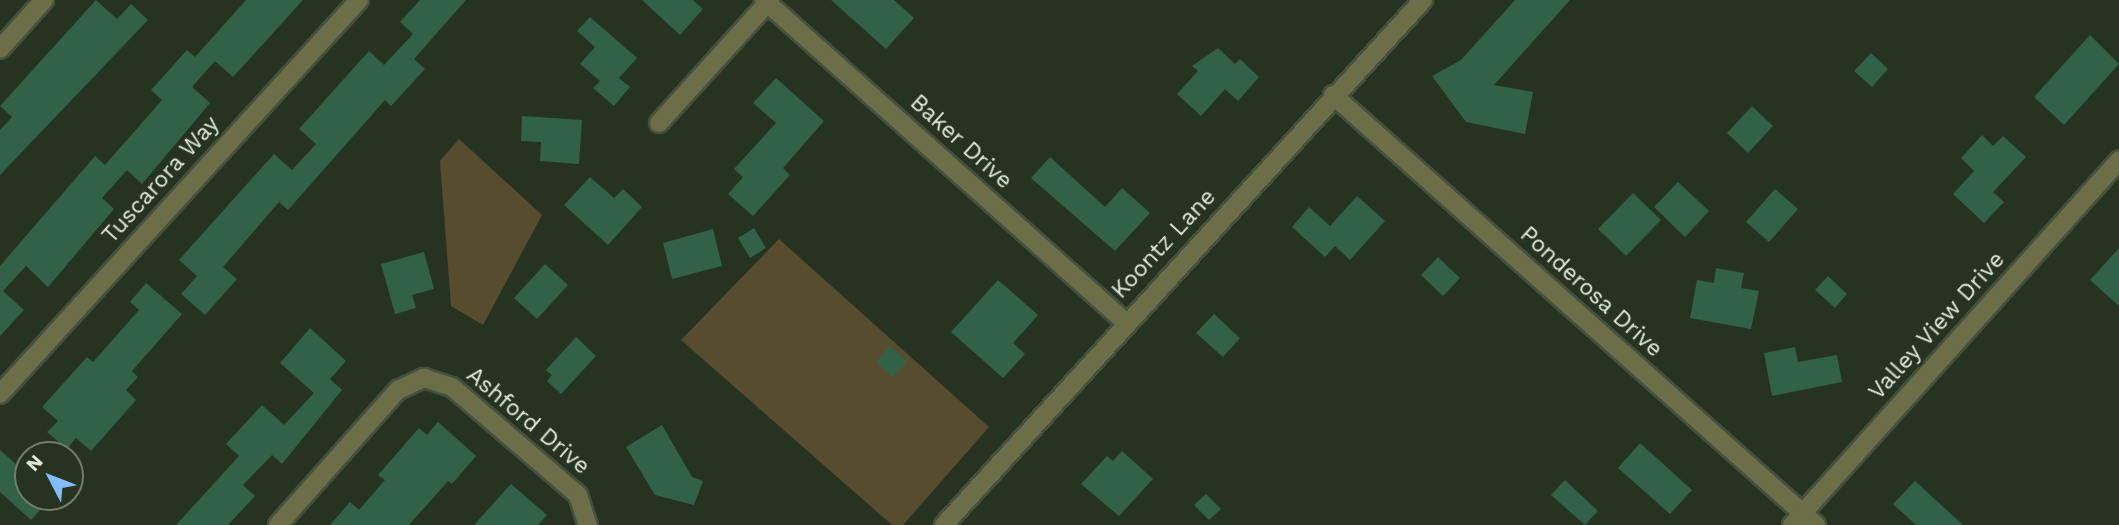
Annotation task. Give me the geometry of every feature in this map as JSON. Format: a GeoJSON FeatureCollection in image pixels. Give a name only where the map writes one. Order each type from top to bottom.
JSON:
{"type":"FeatureCollection","features":[{"type":"Feature","properties":{"kind":"street"},"geometry":{"type":"LineString","coordinates":[[0,49],[44,0]]}},
{"type":"Feature","properties":{"kind":"street","name":"Tuscarora Way"},"geometry":{"type":"LineString","coordinates":[[0,394],[359,0]]}},
{"type":"Feature","properties":{"kind":"street","name":"Koontz Lane"},"geometry":{"type":"LineString","coordinates":[[944,525],[1126,322],[1423,0]]}},
{"type":"Feature","properties":{"kind":"street"},"geometry":{"type":"LineString","coordinates":[[659,122],[767,1]]}},
{"type":"Feature","properties":{"kind":"street","name":"Baker Drive"},"geometry":{"type":"LineString","coordinates":[[767,1],[1126,322]]}},
{"type":"Feature","properties":{"kind":"street","name":"Ponderosa Drive"},"geometry":{"type":"LineString","coordinates":[[1334,96],[1797,519],[1816,525]]}},
{"type":"Feature","properties":{"kind":"street","name":"Valley View Drive"},"geometry":{"type":"LineString","coordinates":[[1797,519],[2119,160]]}},
{"type":"Feature","properties":{"kind":"street","name":"Ashford Drive"},"geometry":{"type":"LineString","coordinates":[[278,525],[398,390],[424,378],[452,387],[578,495],[587,521]]}},
{"type":"Feature","properties":{"kind":"shaded area"},"geometry":{"type":"Polygon","coordinates":[[[459,139],[542,215],[483,325],[451,306],[440,161],[459,139]]]}},
{"type":"Feature","properties":{"kind":"shaded area"},"geometry":{"type":"Polygon","coordinates":[[[779,239],[989,427],[903,525],[892,525],[681,340],[779,239]]]}},
{"type":"Feature","properties":{"kind":"building"},"geometry":{"type":"Polygon","coordinates":[[[96,0],[117,19],[131,4],[148,20],[0,175],[0,130],[12,117],[0,106],[96,0]]]}},
{"type":"Feature","properties":{"kind":"building"},"geometry":{"type":"Polygon","coordinates":[[[246,0],[303,0],[233,77],[215,61],[192,87],[210,103],[142,184],[127,170],[102,198],[114,209],[48,287],[26,266],[3,291],[24,310],[0,336],[0,266],[95,156],[105,165],[162,100],[151,90],[187,50],[195,57],[246,0]]]}},
{"type":"Feature","properties":{"kind":"building"},"geometry":{"type":"Polygon","coordinates":[[[420,0],[466,0],[414,59],[425,69],[391,106],[385,100],[288,210],[279,202],[223,267],[237,279],[205,315],[181,294],[197,276],[179,260],[274,154],[292,170],[316,144],[299,129],[369,51],[384,65],[413,34],[400,22],[420,0]]]}},
{"type":"Feature","properties":{"kind":"building"},"geometry":{"type":"Polygon","coordinates":[[[642,0],[693,0],[703,9],[680,35],[642,0]]]}},
{"type":"Feature","properties":{"kind":"building"},"geometry":{"type":"Polygon","coordinates":[[[831,0],[894,0],[914,18],[886,49],[831,0]]]}},
{"type":"Feature","properties":{"kind":"building"},"geometry":{"type":"Polygon","coordinates":[[[1515,0],[1570,0],[1494,85],[1533,92],[1525,134],[1466,122],[1432,76],[1461,60],[1515,0]]]}},
{"type":"Feature","properties":{"kind":"building"},"geometry":{"type":"Polygon","coordinates":[[[590,17],[637,58],[619,78],[630,87],[614,106],[593,88],[600,81],[580,64],[595,47],[577,31],[590,17]]]}},
{"type":"Feature","properties":{"kind":"building"},"geometry":{"type":"Polygon","coordinates":[[[2090,35],[2119,64],[2064,125],[2034,97],[2090,35]]]}},
{"type":"Feature","properties":{"kind":"building"},"geometry":{"type":"Polygon","coordinates":[[[1218,48],[1235,64],[1240,59],[1259,77],[1238,101],[1225,89],[1201,116],[1177,94],[1198,71],[1192,66],[1218,48]]]}},
{"type":"Feature","properties":{"kind":"building"},"geometry":{"type":"Polygon","coordinates":[[[1871,53],[1888,69],[1872,87],[1854,71],[1871,53]]]}},
{"type":"Feature","properties":{"kind":"building"},"geometry":{"type":"Polygon","coordinates":[[[776,78],[824,121],[783,168],[790,175],[753,216],[728,194],[743,177],[734,169],[776,123],[753,103],[776,78]]]}},
{"type":"Feature","properties":{"kind":"building"},"geometry":{"type":"Polygon","coordinates":[[[1752,106],[1773,126],[1748,153],[1727,133],[1752,106]]]}},
{"type":"Feature","properties":{"kind":"building"},"geometry":{"type":"Polygon","coordinates":[[[522,116],[582,120],[579,164],[540,161],[541,142],[521,141],[522,116]]]}},
{"type":"Feature","properties":{"kind":"building"},"geometry":{"type":"Polygon","coordinates":[[[1982,135],[1993,146],[2003,136],[2026,157],[1993,192],[2004,202],[1984,223],[1953,194],[1974,171],[1961,158],[1982,135]]]}},
{"type":"Feature","properties":{"kind":"building"},"geometry":{"type":"Polygon","coordinates":[[[1050,157],[1105,207],[1122,188],[1150,213],[1115,251],[1031,178],[1050,157]]]}},
{"type":"Feature","properties":{"kind":"building"},"geometry":{"type":"Polygon","coordinates":[[[590,177],[614,198],[623,189],[642,207],[608,245],[564,205],[590,177]]]}},
{"type":"Feature","properties":{"kind":"building"},"geometry":{"type":"Polygon","coordinates":[[[1678,182],[1709,211],[1685,237],[1654,207],[1678,182]]]}},
{"type":"Feature","properties":{"kind":"building"},"geometry":{"type":"Polygon","coordinates":[[[1775,189],[1798,209],[1769,242],[1746,222],[1775,189]]]}},
{"type":"Feature","properties":{"kind":"building"},"geometry":{"type":"Polygon","coordinates":[[[1633,193],[1661,220],[1626,256],[1598,229],[1633,193]]]}},
{"type":"Feature","properties":{"kind":"building"},"geometry":{"type":"Polygon","coordinates":[[[1357,196],[1385,221],[1350,260],[1335,246],[1325,257],[1292,227],[1309,207],[1330,226],[1357,196]]]}},
{"type":"Feature","properties":{"kind":"building"},"geometry":{"type":"Polygon","coordinates":[[[754,228],[766,248],[750,258],[738,238],[754,228]]]}},
{"type":"Feature","properties":{"kind":"building"},"geometry":{"type":"Polygon","coordinates":[[[713,229],[722,266],[672,279],[663,243],[713,229]]]}},
{"type":"Feature","properties":{"kind":"building"},"geometry":{"type":"Polygon","coordinates":[[[2119,248],[2119,306],[2090,280],[2119,248]]]}},
{"type":"Feature","properties":{"kind":"building"},"geometry":{"type":"Polygon","coordinates":[[[424,252],[434,289],[412,295],[416,308],[395,314],[381,264],[424,252]]]}},
{"type":"Feature","properties":{"kind":"building"},"geometry":{"type":"Polygon","coordinates":[[[1438,257],[1460,278],[1443,296],[1421,275],[1438,257]]]}},
{"type":"Feature","properties":{"kind":"building"},"geometry":{"type":"Polygon","coordinates":[[[545,264],[568,285],[537,319],[514,298],[545,264]]]}},
{"type":"Feature","properties":{"kind":"building"},"geometry":{"type":"Polygon","coordinates":[[[1716,268],[1744,273],[1741,288],[1759,291],[1751,329],[1690,318],[1697,280],[1714,283],[1716,268]]]}},
{"type":"Feature","properties":{"kind":"building"},"geometry":{"type":"Polygon","coordinates":[[[1828,276],[1847,294],[1835,308],[1815,290],[1828,276]]]}},
{"type":"Feature","properties":{"kind":"building"},"geometry":{"type":"Polygon","coordinates":[[[998,280],[1038,315],[1013,343],[1025,354],[1003,378],[951,332],[998,280]]]}},
{"type":"Feature","properties":{"kind":"building"},"geometry":{"type":"Polygon","coordinates":[[[146,283],[182,314],[132,371],[138,377],[126,390],[136,400],[91,451],[84,445],[84,441],[76,438],[74,441],[58,441],[47,432],[58,421],[42,407],[87,357],[93,362],[139,310],[130,302],[146,283]]]}},
{"type":"Feature","properties":{"kind":"building"},"geometry":{"type":"Polygon","coordinates":[[[1214,314],[1240,338],[1223,357],[1196,333],[1214,314]]]}},
{"type":"Feature","properties":{"kind":"building"},"geometry":{"type":"Polygon","coordinates":[[[310,328],[346,361],[330,379],[342,390],[282,464],[272,455],[243,485],[255,496],[228,525],[176,525],[239,456],[226,444],[262,405],[284,425],[314,393],[280,363],[310,328]]]}},
{"type":"Feature","properties":{"kind":"building"},"geometry":{"type":"Polygon","coordinates":[[[576,337],[596,356],[561,394],[547,381],[552,375],[546,370],[576,337]]]}},
{"type":"Feature","properties":{"kind":"building"},"geometry":{"type":"Polygon","coordinates":[[[890,346],[907,362],[893,377],[876,362],[890,346]]]}},
{"type":"Feature","properties":{"kind":"building"},"geometry":{"type":"Polygon","coordinates":[[[1795,347],[1798,362],[1837,355],[1842,382],[1772,396],[1764,353],[1795,347]]]}},
{"type":"Feature","properties":{"kind":"building"},"geometry":{"type":"Polygon","coordinates":[[[438,422],[476,456],[452,484],[448,481],[409,525],[330,525],[350,502],[359,510],[385,480],[378,475],[419,428],[427,435],[438,422]]]}},
{"type":"Feature","properties":{"kind":"building"},"geometry":{"type":"Polygon","coordinates":[[[662,425],[692,477],[703,481],[694,505],[655,495],[626,447],[662,425]]]}},
{"type":"Feature","properties":{"kind":"building"},"geometry":{"type":"Polygon","coordinates":[[[1640,443],[1692,490],[1670,514],[1618,468],[1640,443]]]}},
{"type":"Feature","properties":{"kind":"building"},"geometry":{"type":"Polygon","coordinates":[[[0,450],[14,462],[14,505],[0,492],[0,450]]]}},
{"type":"Feature","properties":{"kind":"building"},"geometry":{"type":"Polygon","coordinates":[[[1122,451],[1153,479],[1119,516],[1081,484],[1107,456],[1113,461],[1122,451]]]}},
{"type":"Feature","properties":{"kind":"building"},"geometry":{"type":"Polygon","coordinates":[[[1565,480],[1598,511],[1585,525],[1551,495],[1565,480]]]}},
{"type":"Feature","properties":{"kind":"building"},"geometry":{"type":"Polygon","coordinates":[[[1915,481],[1963,525],[1916,525],[1893,504],[1915,481]]]}},
{"type":"Feature","properties":{"kind":"building"},"geometry":{"type":"Polygon","coordinates":[[[511,484],[547,515],[538,525],[474,525],[511,484]]]}},
{"type":"Feature","properties":{"kind":"building"},"geometry":{"type":"Polygon","coordinates":[[[1206,494],[1221,509],[1209,520],[1194,505],[1206,494]]]}},
{"type":"Feature","properties":{"kind":"building"},"geometry":{"type":"Polygon","coordinates":[[[21,511],[39,511],[31,520],[21,511]]]}}]}
